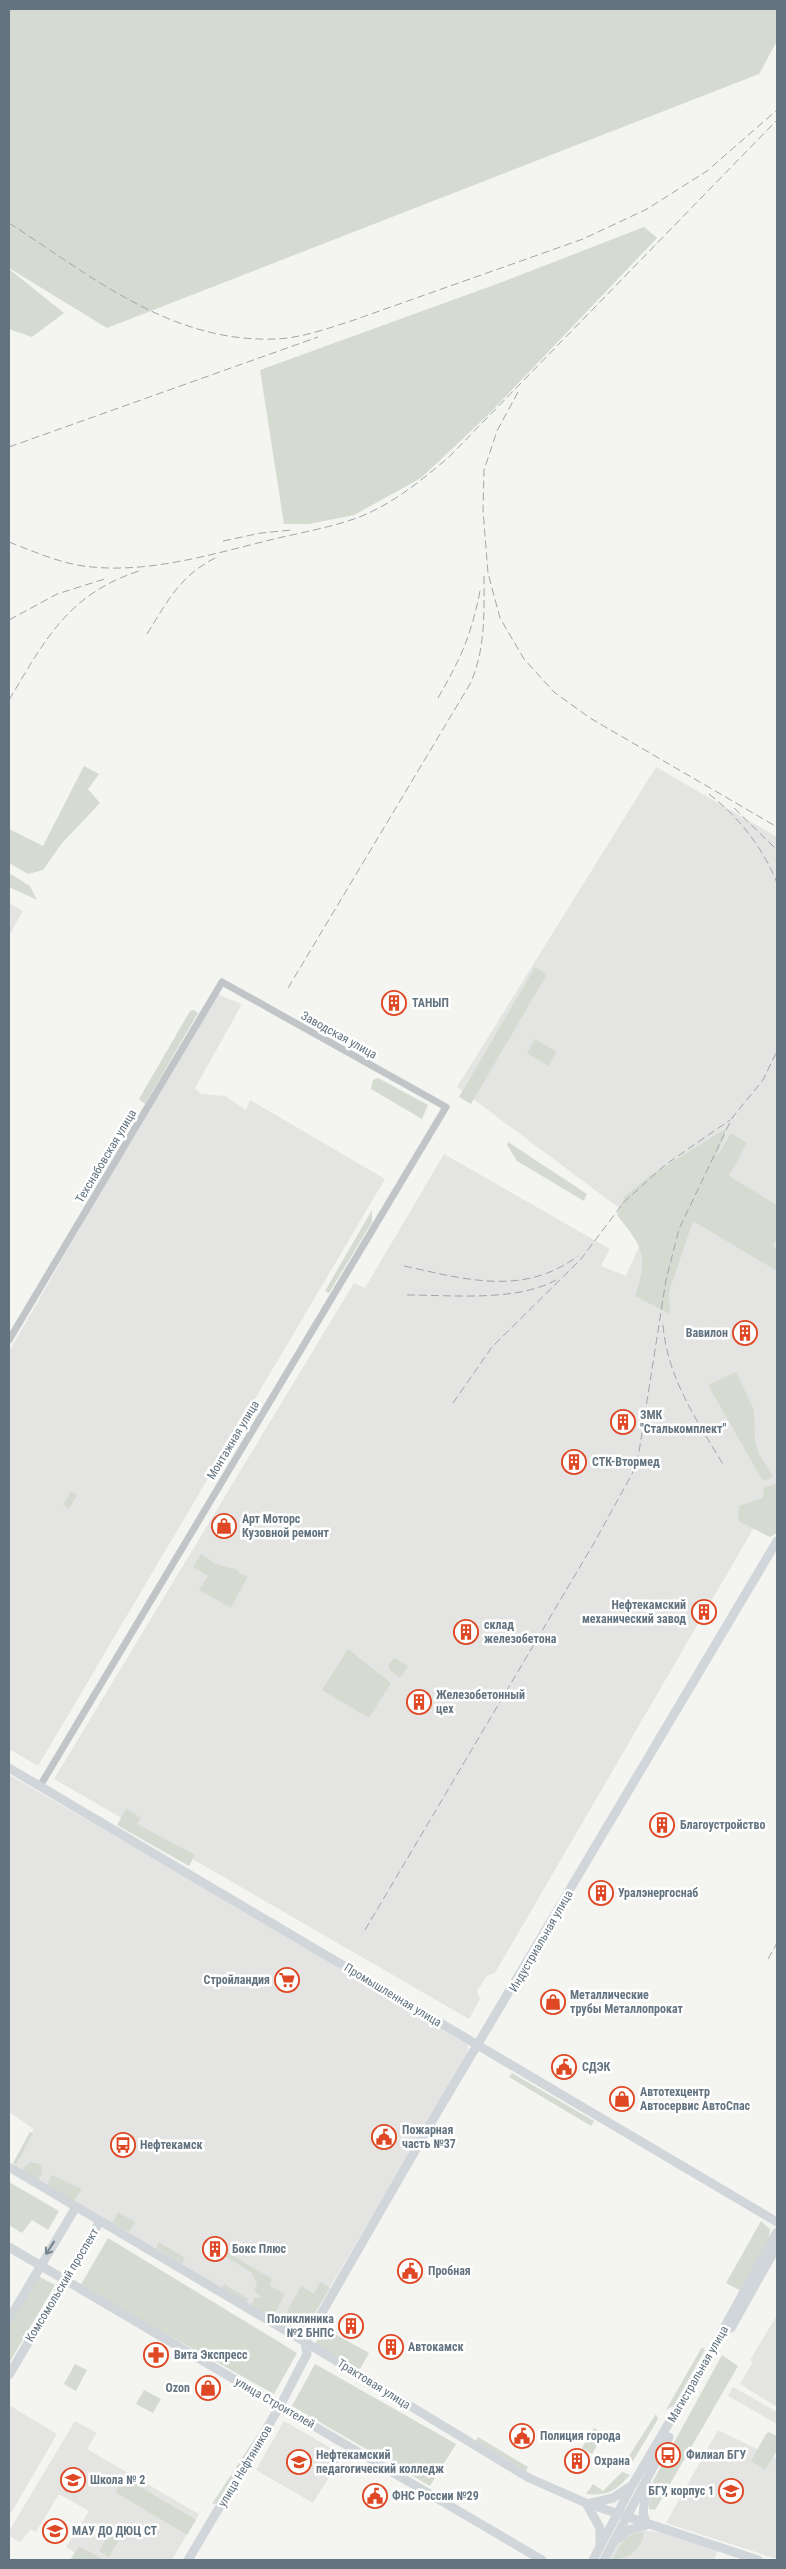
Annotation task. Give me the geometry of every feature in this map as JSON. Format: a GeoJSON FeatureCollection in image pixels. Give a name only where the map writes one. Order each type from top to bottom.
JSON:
{"type":"FeatureCollection","features":[{"type":"Feature","properties":{"kind":"main road","name":"Индустриальная улица"},"geometry":{"type":"LineString","coordinates":[[305,2342],[435,2116],[478,2047],[777,1541]]}},
{"type":"Feature","properties":{"kind":"main road","name":"Промышленная улица"},"geometry":{"type":"LineString","coordinates":[[9,1768],[478,2047],[777,2222]]}},
{"type":"Feature","properties":{"kind":"main road","name":"Трактовая улица"},"geometry":{"type":"LineString","coordinates":[[9,2167],[305,2342],[529,2478],[586,2503],[627,2518],[758,2560]]}},
{"type":"Feature","properties":{"kind":"main road"},"geometry":{"type":"LineString","coordinates":[[9,2319],[76,2207]]}},
{"type":"Feature","properties":{"kind":"main road","name":"Комсомольский проспект"},"geometry":{"type":"LineString","coordinates":[[9,2375],[100,2221]]}},
{"type":"Feature","properties":{"kind":"main road","name":"Магистральная улица"},"geometry":{"type":"LineString","coordinates":[[593,2560],[633,2484],[714,2346],[777,2232]]}},
{"type":"Feature","properties":{"kind":"main road","name":"Магистральная улица"},"geometry":{"type":"LineString","coordinates":[[604,2560],[648,2477],[777,2246]]}},
{"type":"Feature","properties":{"kind":"main road","name":"улица Строителей"},"geometry":{"type":"LineString","coordinates":[[9,2247],[542,2560]]}},
{"type":"Feature","properties":{"kind":"main road","name":"улица Нефтяников"},"geometry":{"type":"LineString","coordinates":[[188,2560],[280,2406],[307,2354],[305,2342]]}},
{"type":"Feature","properties":{"kind":"main road"},"geometry":{"type":"LineString","coordinates":[[614,2542],[628,2530],[647,2524],[644,2505],[648,2477]]}},
{"type":"Feature","properties":{"kind":"main road"},"geometry":{"type":"LineString","coordinates":[[600,2548],[600,2528],[586,2503],[607,2501],[633,2484]]}},
{"type":"Feature","properties":{"kind":"street","name":"Заводская улица"},"geometry":{"type":"LineString","coordinates":[[222,982],[446,1107]]}},
{"type":"Feature","properties":{"kind":"street","name":"Техснабовская улица"},"geometry":{"type":"LineString","coordinates":[[9,1340],[222,982]]}},
{"type":"Feature","properties":{"kind":"street","name":"Монтажная улица"},"geometry":{"type":"LineString","coordinates":[[40,1786],[446,1107]]}},
{"type":"Feature","properties":{"kind":"shaded area"},"geometry":{"type":"Polygon","coordinates":[[[9,9],[777,9],[777,41],[759,74],[107,328],[9,268],[9,9]]]}},
{"type":"Feature","properties":{"kind":"shaded area"},"geometry":{"type":"Polygon","coordinates":[[[644,227],[657,238],[487,416],[421,478],[354,515],[309,524],[284,524],[260,370],[505,281],[644,227]]]}},
{"type":"Feature","properties":{"kind":"shaded area"},"geometry":{"type":"Polygon","coordinates":[[[9,269],[64,313],[32,337],[9,329],[9,269]]]}},
{"type":"Feature","properties":{"kind":"shaded area"},"geometry":{"type":"Polygon","coordinates":[[[84,766],[99,774],[88,789],[100,803],[62,843],[43,870],[28,874],[9,863],[9,829],[43,846],[84,766]]]}},
{"type":"Feature","properties":{"kind":"shaded area"},"geometry":{"type":"Polygon","coordinates":[[[656,767],[777,837],[777,1488],[495,1973],[487,1976],[477,1991],[480,1999],[469,2019],[54,1779],[354,1283],[365,1288],[444,1154],[610,1249],[601,1266],[626,1276],[647,1229],[457,1087],[656,767]]]}},
{"type":"Feature","properties":{"kind":"shaded area"},"geometry":{"type":"Polygon","coordinates":[[[9,873],[30,886],[37,900],[9,887],[9,873]]]}},
{"type":"Feature","properties":{"kind":"shaded area"},"geometry":{"type":"Polygon","coordinates":[[[9,903],[23,911],[9,936],[9,903]]]}},
{"type":"Feature","properties":{"kind":"shaded area"},"geometry":{"type":"Polygon","coordinates":[[[535,967],[547,974],[471,1104],[459,1097],[535,967]]]}},
{"type":"Feature","properties":{"kind":"shaded area"},"geometry":{"type":"Polygon","coordinates":[[[214,993],[242,1004],[195,1088],[201,1094],[225,1096],[246,1110],[250,1100],[385,1179],[38,1766],[9,1749],[9,1352],[214,993]]]}},
{"type":"Feature","properties":{"kind":"shaded area"},"geometry":{"type":"Polygon","coordinates":[[[194,1010],[198,1013],[145,1104],[139,1099],[190,1011],[194,1010]]]}},
{"type":"Feature","properties":{"kind":"shaded area"},"geometry":{"type":"Polygon","coordinates":[[[535,1039],[557,1052],[549,1066],[527,1053],[535,1039]]]}},
{"type":"Feature","properties":{"kind":"shaded area"},"geometry":{"type":"Polygon","coordinates":[[[378,1078],[428,1105],[422,1119],[371,1089],[373,1080],[378,1078]]]}},
{"type":"Feature","properties":{"kind":"shaded area"},"geometry":{"type":"Polygon","coordinates":[[[727,1128],[716,1158],[731,1133],[747,1143],[729,1176],[777,1205],[777,1237],[773,1246],[777,1249],[777,1271],[693,1221],[669,1292],[670,1314],[635,1296],[642,1271],[641,1252],[633,1236],[617,1215],[624,1197],[648,1177],[727,1128]]]}},
{"type":"Feature","properties":{"kind":"shaded area"},"geometry":{"type":"Polygon","coordinates":[[[508,1142],[587,1194],[584,1201],[517,1161],[507,1145],[508,1142]]]}},
{"type":"Feature","properties":{"kind":"shaded area"},"geometry":{"type":"Polygon","coordinates":[[[372,1210],[372,1222],[329,1293],[325,1291],[372,1210]]]}},
{"type":"Feature","properties":{"kind":"shaded area"},"geometry":{"type":"Polygon","coordinates":[[[736,1372],[754,1410],[755,1442],[759,1454],[773,1477],[763,1481],[708,1385],[736,1372]]]}},
{"type":"Feature","properties":{"kind":"shaded area"},"geometry":{"type":"Polygon","coordinates":[[[777,1484],[777,1533],[770,1537],[738,1521],[739,1506],[763,1498],[764,1487],[777,1484]]]}},
{"type":"Feature","properties":{"kind":"shaded area"},"geometry":{"type":"Polygon","coordinates":[[[71,1491],[77,1495],[69,1509],[63,1505],[71,1491]]]}},
{"type":"Feature","properties":{"kind":"shaded area"},"geometry":{"type":"Polygon","coordinates":[[[201,1554],[215,1564],[236,1569],[240,1574],[248,1576],[231,1608],[199,1590],[208,1576],[193,1567],[201,1554]]]}},
{"type":"Feature","properties":{"kind":"shaded area"},"geometry":{"type":"Polygon","coordinates":[[[348,1649],[391,1683],[369,1718],[322,1690],[348,1649]]]}},
{"type":"Feature","properties":{"kind":"shaded area"},"geometry":{"type":"Polygon","coordinates":[[[395,1658],[408,1666],[400,1678],[390,1670],[388,1664],[395,1658]]]}},
{"type":"Feature","properties":{"kind":"shaded area"},"geometry":{"type":"Polygon","coordinates":[[[9,1775],[190,1879],[468,2045],[468,2054],[303,2333],[300,2334],[13,2167],[34,2129],[9,2112],[9,1775]]]}},
{"type":"Feature","properties":{"kind":"shaded area"},"geometry":{"type":"Polygon","coordinates":[[[126,1809],[141,1818],[137,1824],[195,1855],[189,1866],[117,1825],[126,1809]]]}},
{"type":"Feature","properties":{"kind":"shaded area"},"geometry":{"type":"Polygon","coordinates":[[[512,2073],[594,2121],[591,2126],[509,2077],[512,2073]]]}},
{"type":"Feature","properties":{"kind":"shaded area"},"geometry":{"type":"Polygon","coordinates":[[[30,2132],[33,2133],[16,2165],[13,2163],[30,2132]]]}},
{"type":"Feature","properties":{"kind":"shaded area"},"geometry":{"type":"Polygon","coordinates":[[[30,2162],[40,2164],[41,2167],[41,2175],[36,2181],[23,2173],[23,2168],[30,2162]]]}},
{"type":"Feature","properties":{"kind":"shaded area"},"geometry":{"type":"Polygon","coordinates":[[[52,2175],[82,2189],[74,2200],[71,2201],[46,2187],[52,2175]]]}},
{"type":"Feature","properties":{"kind":"shaded area"},"geometry":{"type":"Polygon","coordinates":[[[9,2182],[59,2211],[48,2230],[32,2220],[22,2233],[9,2225],[9,2182]]]}},
{"type":"Feature","properties":{"kind":"shaded area"},"geometry":{"type":"Polygon","coordinates":[[[118,2212],[135,2222],[129,2232],[112,2223],[118,2212]]]}},
{"type":"Feature","properties":{"kind":"shaded area"},"geometry":{"type":"Polygon","coordinates":[[[761,2221],[770,2229],[768,2244],[741,2291],[726,2283],[761,2221]]]}},
{"type":"Feature","properties":{"kind":"shaded area"},"geometry":{"type":"Polygon","coordinates":[[[108,2238],[297,2353],[274,2394],[80,2286],[108,2238]]]}},
{"type":"Feature","properties":{"kind":"shaded area"},"geometry":{"type":"Polygon","coordinates":[[[159,2242],[185,2258],[182,2264],[156,2248],[159,2242]]]}},
{"type":"Feature","properties":{"kind":"shaded area"},"geometry":{"type":"Polygon","coordinates":[[[227,2252],[272,2279],[269,2285],[285,2294],[273,2317],[266,2321],[250,2311],[254,2298],[262,2297],[254,2291],[257,2285],[251,2272],[226,2257],[227,2252]]]}},
{"type":"Feature","properties":{"kind":"shaded area"},"geometry":{"type":"Polygon","coordinates":[[[38,2276],[55,2285],[9,2363],[9,2326],[38,2276]]]}},
{"type":"Feature","properties":{"kind":"shaded area"},"geometry":{"type":"Polygon","coordinates":[[[320,2282],[330,2288],[305,2330],[298,2333],[281,2323],[301,2286],[314,2294],[320,2282]]]}},
{"type":"Feature","properties":{"kind":"shaded area"},"geometry":{"type":"Polygon","coordinates":[[[224,2284],[249,2299],[244,2307],[220,2292],[224,2284]]]}},
{"type":"Feature","properties":{"kind":"shaded area"},"geometry":{"type":"Polygon","coordinates":[[[777,2315],[777,2407],[740,2384],[753,2362],[750,2360],[777,2315]]]}},
{"type":"Feature","properties":{"kind":"shaded area"},"geometry":{"type":"Polygon","coordinates":[[[324,2328],[369,2353],[359,2371],[314,2346],[324,2328]]]}},
{"type":"Feature","properties":{"kind":"shaded area"},"geometry":{"type":"Polygon","coordinates":[[[702,2347],[705,2350],[674,2405],[666,2410],[702,2347]]]}},
{"type":"Feature","properties":{"kind":"shaded area"},"geometry":{"type":"Polygon","coordinates":[[[722,2355],[738,2366],[655,2510],[649,2509],[650,2489],[654,2479],[722,2355]]]}},
{"type":"Feature","properties":{"kind":"shaded area"},"geometry":{"type":"Polygon","coordinates":[[[75,2364],[87,2370],[76,2391],[64,2384],[75,2364]]]}},
{"type":"Feature","properties":{"kind":"shaded area"},"geometry":{"type":"Polygon","coordinates":[[[315,2364],[456,2444],[430,2486],[292,2406],[315,2364]]]}},
{"type":"Feature","properties":{"kind":"shaded area"},"geometry":{"type":"Polygon","coordinates":[[[733,2387],[777,2412],[777,2424],[728,2396],[733,2387]]]}},
{"type":"Feature","properties":{"kind":"shaded area"},"geometry":{"type":"Polygon","coordinates":[[[144,2390],[161,2399],[153,2413],[136,2404],[144,2390]]]}},
{"type":"Feature","properties":{"kind":"shaded area"},"geometry":{"type":"Polygon","coordinates":[[[9,2405],[57,2434],[11,2513],[9,2511],[9,2405]]]}},
{"type":"Feature","properties":{"kind":"shaded area"},"geometry":{"type":"Polygon","coordinates":[[[656,2414],[658,2419],[633,2461],[627,2459],[656,2414]]]}},
{"type":"Feature","properties":{"kind":"shaded area"},"geometry":{"type":"Polygon","coordinates":[[[75,2421],[97,2433],[87,2449],[199,2514],[172,2560],[87,2560],[66,2547],[89,2511],[59,2494],[36,2532],[31,2529],[20,2542],[9,2536],[9,2531],[75,2421]]]}},
{"type":"Feature","properties":{"kind":"shaded area","name":"Нефтекамский педагогический колледж"},"geometry":{"type":"Polygon","coordinates":[[[284,2421],[343,2455],[313,2503],[256,2470],[284,2421]]]}},
{"type":"Feature","properties":{"kind":"shaded area"},"geometry":{"type":"Polygon","coordinates":[[[594,2428],[604,2434],[592,2454],[582,2448],[594,2428]]]}},
{"type":"Feature","properties":{"kind":"shaded area","name":"БГУ, корпус 1"},"geometry":{"type":"Polygon","coordinates":[[[718,2430],[777,2459],[777,2559],[666,2523],[718,2430]]]}},
{"type":"Feature","properties":{"kind":"shaded area"},"geometry":{"type":"Polygon","coordinates":[[[769,2432],[777,2436],[777,2451],[765,2470],[751,2461],[769,2432]]]}},
{"type":"Feature","properties":{"kind":"shaded area"},"geometry":{"type":"Polygon","coordinates":[[[257,2435],[260,2437],[221,2503],[212,2504],[257,2435]]]}},
{"type":"Feature","properties":{"kind":"shaded area"},"geometry":{"type":"Polygon","coordinates":[[[478,2437],[528,2467],[526,2471],[476,2441],[478,2437]]]}},
{"type":"Feature","properties":{"kind":"shaded area"},"geometry":{"type":"Polygon","coordinates":[[[622,2472],[630,2475],[616,2489],[600,2494],[586,2494],[593,2484],[603,2491],[622,2472]]]}},
{"type":"Feature","properties":{"kind":"shaded area"},"geometry":{"type":"Polygon","coordinates":[[[124,2477],[196,2520],[187,2535],[115,2492],[124,2477]]]}},
{"type":"Feature","properties":{"kind":"shaded area"},"geometry":{"type":"Polygon","coordinates":[[[111,2530],[121,2536],[109,2557],[99,2551],[111,2530]]]}},
{"type":"Feature","properties":{"kind":"shaded area"},"geometry":{"type":"Polygon","coordinates":[[[642,2530],[663,2533],[717,2551],[714,2560],[607,2560],[619,2539],[625,2534],[642,2530]]]}},
{"type":"Feature","properties":{"kind":"shaded area"},"geometry":{"type":"Polygon","coordinates":[[[644,2532],[641,2543],[634,2552],[624,2558],[612,2560],[628,2537],[632,2534],[644,2532]]]}},
{"type":"Feature","properties":{"kind":"shaded area"},"geometry":{"type":"Polygon","coordinates":[[[79,2546],[104,2560],[70,2560],[79,2546]]]}},
{"type":"Feature","properties":{"kind":"railway"},"geometry":{"type":"LineString","coordinates":[[9,223],[103,284],[135,303],[168,318],[202,330],[238,337],[276,339],[296,337],[354,320],[583,239],[647,209],[707,171],[777,110]]}},
{"type":"Feature","properties":{"kind":"railway"},"geometry":{"type":"LineString","coordinates":[[9,542],[50,558],[81,566],[138,567],[207,556],[329,526],[362,516],[386,504],[418,482],[449,457],[777,120]]}},
{"type":"Feature","properties":{"kind":"railway"},"geometry":{"type":"LineString","coordinates":[[9,447],[318,337]]}},
{"type":"Feature","properties":{"kind":"railway"},"geometry":{"type":"LineString","coordinates":[[518,392],[497,431],[484,470],[483,510],[488,573],[500,618],[524,659],[554,692],[590,718],[777,827]]}},
{"type":"Feature","properties":{"kind":"railway"},"geometry":{"type":"LineString","coordinates":[[223,541],[261,533],[292,530]]}},
{"type":"Feature","properties":{"kind":"railway"},"geometry":{"type":"LineString","coordinates":[[147,634],[169,599],[185,580],[194,571],[219,556]]}},
{"type":"Feature","properties":{"kind":"railway"},"geometry":{"type":"LineString","coordinates":[[9,700],[47,639],[76,606],[94,592],[139,571]]}},
{"type":"Feature","properties":{"kind":"railway"},"geometry":{"type":"LineString","coordinates":[[288,988],[470,684],[479,657],[483,630],[484,574]]}},
{"type":"Feature","properties":{"kind":"railway"},"geometry":{"type":"LineString","coordinates":[[9,620],[57,594],[108,578]]}},
{"type":"Feature","properties":{"kind":"railway"},"geometry":{"type":"LineString","coordinates":[[438,698],[464,646],[473,621],[480,591]]}},
{"type":"Feature","properties":{"kind":"railway"},"geometry":{"type":"LineString","coordinates":[[709,794],[730,812],[749,834],[772,870],[777,883]]}},
{"type":"Feature","properties":{"kind":"railway"},"geometry":{"type":"LineString","coordinates":[[734,808],[777,850]]}},
{"type":"Feature","properties":{"kind":"railway"},"geometry":{"type":"LineString","coordinates":[[365,1930],[594,1543],[632,1474],[639,1452],[666,1280],[679,1229],[732,1118],[763,1080],[777,1051]]}},
{"type":"Feature","properties":{"kind":"railway"},"geometry":{"type":"LineString","coordinates":[[453,1403],[492,1347],[581,1259],[624,1202],[665,1165],[730,1120]]}},
{"type":"Feature","properties":{"kind":"railway"},"geometry":{"type":"LineString","coordinates":[[404,1266],[471,1279],[515,1281],[536,1277],[557,1269],[578,1256]]}},
{"type":"Feature","properties":{"kind":"railway"},"geometry":{"type":"LineString","coordinates":[[407,1295],[483,1296],[503,1294],[522,1292],[556,1280]]}},
{"type":"Feature","properties":{"kind":"railway"},"geometry":{"type":"LineString","coordinates":[[663,1325],[666,1344],[677,1381],[694,1416],[724,1466]]}},
{"type":"Feature","properties":{"kind":"railway"},"geometry":{"type":"LineString","coordinates":[[768,1959],[777,1943]]}},
{"type":"Feature","properties":{"kind":"place","name":"ТАНЫП"},"geometry":{"type":"Point","coordinates":[394,1003]}},
{"type":"Feature","properties":{"kind":"place","name":"Вавилон"},"geometry":{"type":"Point","coordinates":[745,1333]}},
{"type":"Feature","properties":{"kind":"place","name":"ЗМК \"Сталькомплект\""},"geometry":{"type":"Point","coordinates":[623,1422]}},
{"type":"Feature","properties":{"kind":"place","name":"СТК-Втормед"},"geometry":{"type":"Point","coordinates":[574,1462]}},
{"type":"Feature","properties":{"kind":"place","name":"Арт Моторс Кузовной ремонт"},"geometry":{"type":"Point","coordinates":[224,1526]}},
{"type":"Feature","properties":{"kind":"place","name":"Нефтекамский механический завод"},"geometry":{"type":"Point","coordinates":[704,1612]}},
{"type":"Feature","properties":{"kind":"place","name":"склад железобетона"},"geometry":{"type":"Point","coordinates":[466,1632]}},
{"type":"Feature","properties":{"kind":"place","name":"Железобетонный цех"},"geometry":{"type":"Point","coordinates":[419,1702]}},
{"type":"Feature","properties":{"kind":"place","name":"Благоустройство"},"geometry":{"type":"Point","coordinates":[662,1825]}},
{"type":"Feature","properties":{"kind":"place","name":"Уралэнергоснаб"},"geometry":{"type":"Point","coordinates":[601,1893]}},
{"type":"Feature","properties":{"kind":"place","name":"Стройландия"},"geometry":{"type":"Point","coordinates":[287,1980]}},
{"type":"Feature","properties":{"kind":"place","name":"Металлические трубы Металлопрокат"},"geometry":{"type":"Point","coordinates":[553,2002]}},
{"type":"Feature","properties":{"kind":"place","name":"СДЭК"},"geometry":{"type":"Point","coordinates":[564,2067]}},
{"type":"Feature","properties":{"kind":"place","name":"Автотехцентр Автосервис АвтоСпас"},"geometry":{"type":"Point","coordinates":[622,2099]}},
{"type":"Feature","properties":{"kind":"place","name":"Пожарная часть №37"},"geometry":{"type":"Point","coordinates":[384,2137]}},
{"type":"Feature","properties":{"kind":"place","name":"Нефтекамск"},"geometry":{"type":"Point","coordinates":[123,2145]}},
{"type":"Feature","properties":{"kind":"place","name":"Бокс Плюс"},"geometry":{"type":"Point","coordinates":[215,2249]}},
{"type":"Feature","properties":{"kind":"place","name":"Пробная"},"geometry":{"type":"Point","coordinates":[410,2271]}},
{"type":"Feature","properties":{"kind":"place","name":"Поликлиника №2 БНПС"},"geometry":{"type":"Point","coordinates":[351,2326]}},
{"type":"Feature","properties":{"kind":"place","name":"Автокамск"},"geometry":{"type":"Point","coordinates":[391,2347]}},
{"type":"Feature","properties":{"kind":"place","name":"Вита Экспресс"},"geometry":{"type":"Point","coordinates":[156,2355]}},
{"type":"Feature","properties":{"kind":"place","name":"Ozon"},"geometry":{"type":"Point","coordinates":[208,2388]}},
{"type":"Feature","properties":{"kind":"place","name":"Полиция города"},"geometry":{"type":"Point","coordinates":[522,2436]}},
{"type":"Feature","properties":{"kind":"place","name":"Филиал БГУ"},"geometry":{"type":"Point","coordinates":[668,2455]}},
{"type":"Feature","properties":{"kind":"place","name":"Охрана"},"geometry":{"type":"Point","coordinates":[577,2461]}},
{"type":"Feature","properties":{"kind":"place","name":"Нефтекамский педагогический колледж"},"geometry":{"type":"Point","coordinates":[299,2462]}},
{"type":"Feature","properties":{"kind":"place","name":"Школа № 2"},"geometry":{"type":"Point","coordinates":[73,2480]}},
{"type":"Feature","properties":{"kind":"place","name":"БГУ, корпус 1"},"geometry":{"type":"Point","coordinates":[731,2491]}},
{"type":"Feature","properties":{"kind":"place","name":"ФНС России №29"},"geometry":{"type":"Point","coordinates":[375,2496]}},
{"type":"Feature","properties":{"kind":"place","name":"МАУ ДО ДЮЦ СТ"},"geometry":{"type":"Point","coordinates":[55,2531]}}]}
